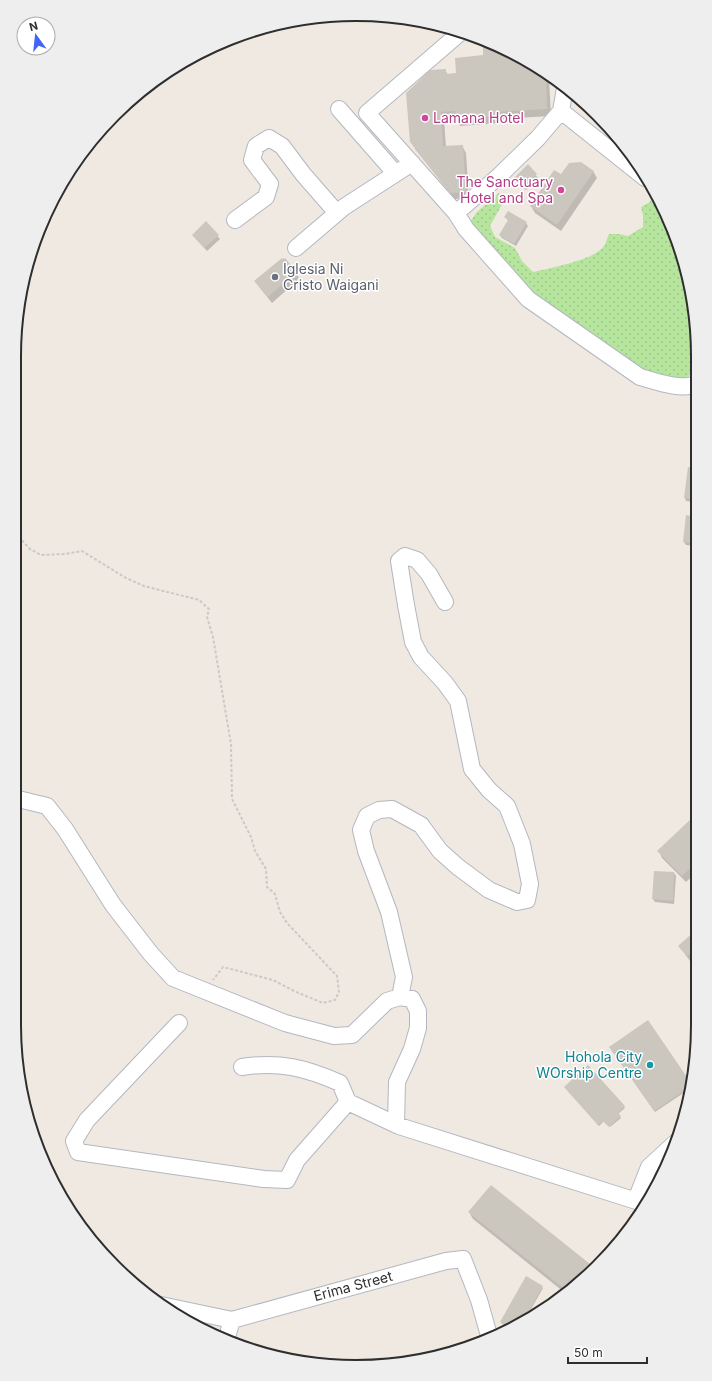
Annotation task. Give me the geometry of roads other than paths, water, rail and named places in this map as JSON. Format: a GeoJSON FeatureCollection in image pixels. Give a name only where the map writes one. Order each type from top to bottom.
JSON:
{"type":"FeatureCollection","features":[{"type":"Feature","properties":{"kind":"street"},"geometry":{"type":"LineString","coordinates":[[456,36],[367,113],[456,213],[466,229],[528,299],[640,377],[661,383],[691,386]]}},
{"type":"Feature","properties":{"kind":"street"},"geometry":{"type":"LineString","coordinates":[[456,213],[499,176],[533,143],[560,111],[564,93]]}},
{"type":"Feature","properties":{"kind":"street"},"geometry":{"type":"LineString","coordinates":[[339,109],[395,173]]}},
{"type":"Feature","properties":{"kind":"street"},"geometry":{"type":"LineString","coordinates":[[560,111],[635,170]]}},
{"type":"Feature","properties":{"kind":"street"},"geometry":{"type":"LineString","coordinates":[[235,220],[266,197],[270,184],[252,160],[256,146],[269,138],[282,146],[303,174],[337,213]]}},
{"type":"Feature","properties":{"kind":"street"},"geometry":{"type":"LineString","coordinates":[[296,248],[337,213],[412,163]]}},
{"type":"Feature","properties":{"kind":"street"},"geometry":{"type":"LineString","coordinates":[[400,997],[404,976],[390,919],[379,882],[366,851],[361,830],[367,816],[379,810],[392,809],[421,825],[440,850],[458,867],[489,890],[518,902],[528,900],[530,884],[522,844],[507,806],[489,790],[472,769],[458,701],[445,683],[421,657],[413,642],[399,561],[405,556],[417,560],[429,574],[445,602]]}},
{"type":"Feature","properties":{"kind":"street"},"geometry":{"type":"LineString","coordinates":[[21,800],[47,806],[65,829],[113,905],[151,954],[174,978],[285,1023],[334,1036],[352,1035],[387,1001],[400,997],[412,1000],[418,1011],[418,1028],[412,1049],[397,1082],[396,1125]]}},
{"type":"Feature","properties":{"kind":"street"},"geometry":{"type":"LineString","coordinates":[[179,1023],[87,1120],[74,1141],[78,1152],[264,1180],[287,1180],[297,1160],[348,1102]]}},
{"type":"Feature","properties":{"kind":"street"},"geometry":{"type":"LineString","coordinates":[[242,1067],[258,1064],[284,1065],[319,1074],[340,1083],[348,1102],[396,1125],[640,1202]]}},
{"type":"Feature","properties":{"kind":"street"},"geometry":{"type":"LineString","coordinates":[[642,1200],[649,1167],[665,1152]]}},
{"type":"Feature","properties":{"kind":"street","name":"Erima Street"},"geometry":{"type":"LineString","coordinates":[[177,1308],[232,1320],[446,1261],[463,1258],[479,1300],[488,1332]]}},
{"type":"Feature","properties":{"kind":"street"},"geometry":{"type":"LineString","coordinates":[[228,1334],[232,1320]]}},
{"type":"Feature","properties":{"kind":"place","name":"Lamana Hotel"},"geometry":{"type":"Point","coordinates":[425,118]}},
{"type":"Feature","properties":{"kind":"place","name":"The Sanctuary Hotel and Spa"},"geometry":{"type":"Point","coordinates":[561,190]}},
{"type":"Feature","properties":{"kind":"place","name":"Iglesia Ni Cristo Waigani"},"geometry":{"type":"Point","coordinates":[275,277]}},
{"type":"Feature","properties":{"kind":"place","name":"Hohola City WOrship Centre"},"geometry":{"type":"Point","coordinates":[650,1065]}}]}
